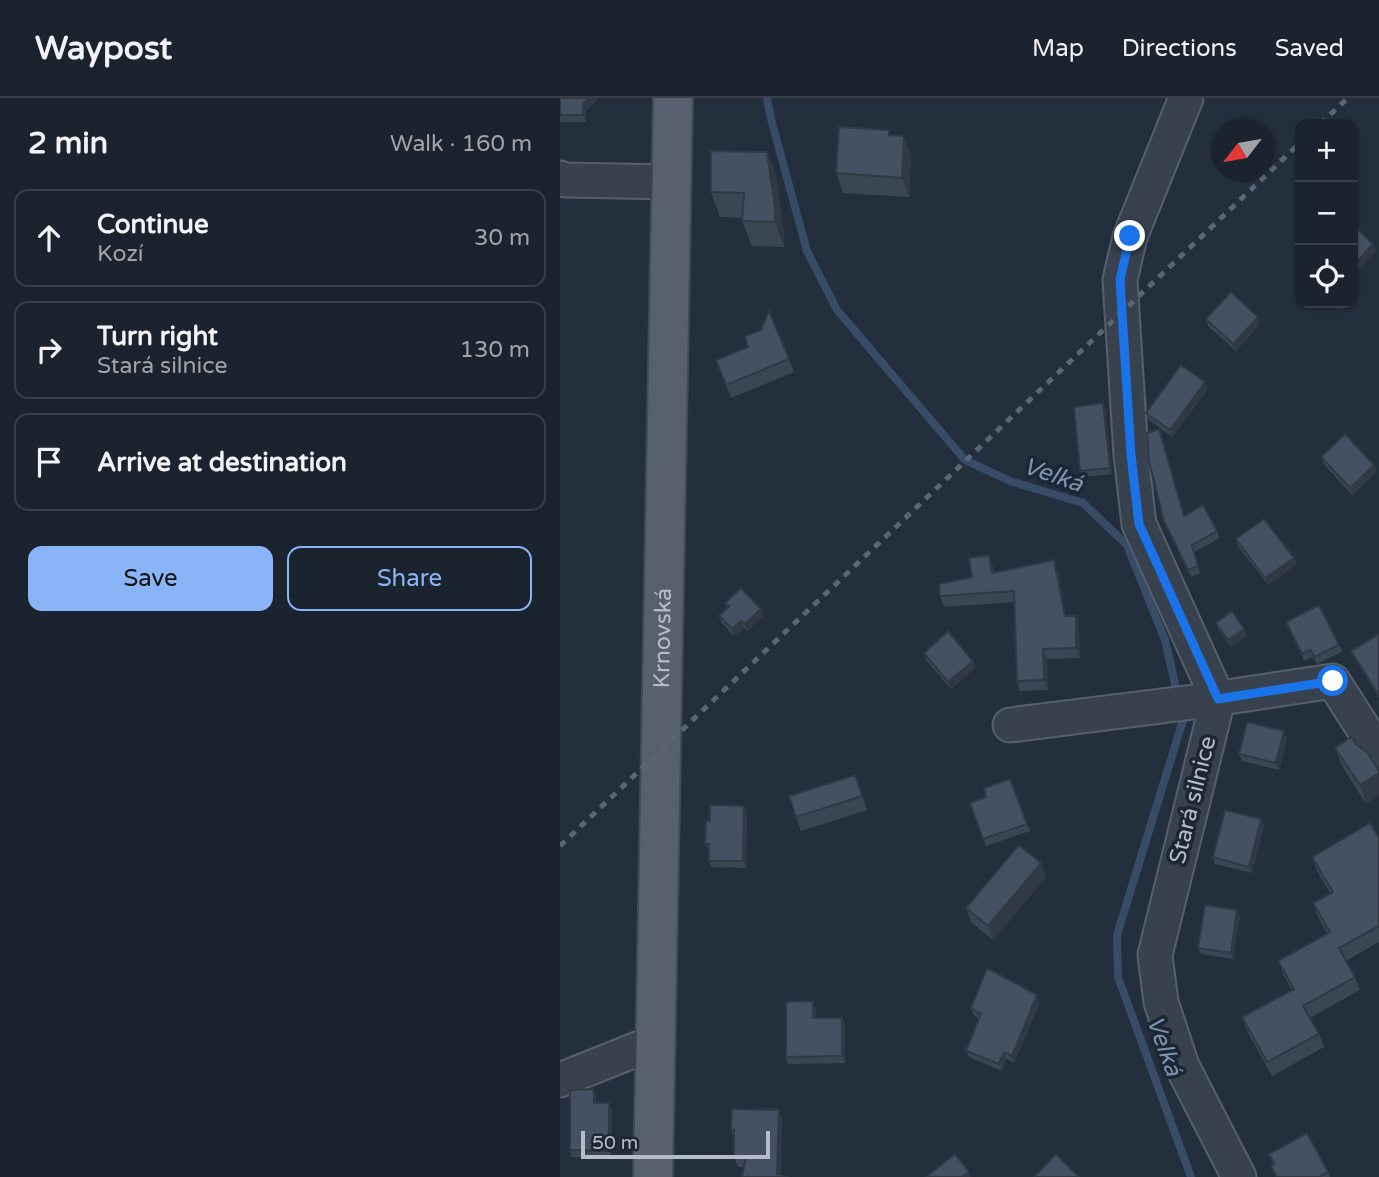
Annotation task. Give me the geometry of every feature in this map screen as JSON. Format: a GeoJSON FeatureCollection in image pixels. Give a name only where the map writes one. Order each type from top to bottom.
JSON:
{"type":"FeatureCollection","features":[{"type":"Feature","properties":{"kind":"main road","name":"Krnovská"},"geometry":{"type":"LineString","coordinates":[[653,1177],[673,98]]}},
{"type":"Feature","properties":{"kind":"street"},"geometry":{"type":"LineString","coordinates":[[1186,98],[1130,236],[1120,280],[1131,455],[1139,524],[1198,702]]}},
{"type":"Feature","properties":{"kind":"street"},"geometry":{"type":"LineString","coordinates":[[560,178],[613,183],[672,182]]}},
{"type":"Feature","properties":{"kind":"street"},"geometry":{"type":"LineString","coordinates":[[1010,724],[1198,702],[1333,681],[1379,753]]}},
{"type":"Feature","properties":{"kind":"street","name":"Stará silnice"},"geometry":{"type":"LineString","coordinates":[[1198,702],[1155,955],[1161,1003],[1182,1066],[1239,1177]]}},
{"type":"Feature","properties":{"kind":"street"},"geometry":{"type":"LineString","coordinates":[[560,1080],[655,1042]]}},
{"type":"Feature","properties":{"kind":"building"},"geometry":{"type":"Polygon","coordinates":[[[560,98],[589,98],[583,104],[583,115],[560,115],[560,98]]]}},
{"type":"Feature","properties":{"kind":"building"},"geometry":{"type":"Polygon","coordinates":[[[839,127],[889,130],[889,135],[904,136],[902,178],[836,173],[839,127]]]}},
{"type":"Feature","properties":{"kind":"building"},"geometry":{"type":"Polygon","coordinates":[[[711,151],[767,152],[775,222],[742,221],[744,193],[711,192],[711,151]]]}},
{"type":"Feature","properties":{"kind":"building"},"geometry":{"type":"Polygon","coordinates":[[[1358,230],[1373,244],[1358,260],[1358,230]]]}},
{"type":"Feature","properties":{"kind":"building"},"geometry":{"type":"Polygon","coordinates":[[[1231,292],[1258,317],[1233,344],[1206,319],[1231,292]]]}},
{"type":"Feature","properties":{"kind":"building"},"geometry":{"type":"Polygon","coordinates":[[[769,311],[789,359],[726,385],[716,360],[748,347],[745,336],[761,330],[769,311]]]}},
{"type":"Feature","properties":{"kind":"building"},"geometry":{"type":"Polygon","coordinates":[[[1181,365],[1205,382],[1170,430],[1146,413],[1181,365]]]}},
{"type":"Feature","properties":{"kind":"building"},"geometry":{"type":"Polygon","coordinates":[[[1103,403],[1110,468],[1080,471],[1074,407],[1103,403]]]}},
{"type":"Feature","properties":{"kind":"building"},"geometry":{"type":"Polygon","coordinates":[[[1159,429],[1184,516],[1203,505],[1217,531],[1192,545],[1198,566],[1188,570],[1164,521],[1149,461],[1147,433],[1159,429]]]}},
{"type":"Feature","properties":{"kind":"building"},"geometry":{"type":"Polygon","coordinates":[[[1345,434],[1374,465],[1350,488],[1321,457],[1345,434]]]}},
{"type":"Feature","properties":{"kind":"building"},"geometry":{"type":"Polygon","coordinates":[[[1264,519],[1294,558],[1265,578],[1236,539],[1264,519]]]}},
{"type":"Feature","properties":{"kind":"building"},"geometry":{"type":"Polygon","coordinates":[[[989,555],[992,573],[1054,560],[1065,616],[1076,616],[1076,648],[1043,649],[1044,680],[1017,681],[1014,591],[940,596],[939,584],[972,577],[969,558],[989,555]]]}},
{"type":"Feature","properties":{"kind":"building"},"geometry":{"type":"Polygon","coordinates":[[[741,588],[761,609],[745,624],[741,621],[732,629],[719,616],[729,606],[725,603],[741,588]]]}},
{"type":"Feature","properties":{"kind":"building"},"geometry":{"type":"Polygon","coordinates":[[[1319,605],[1339,645],[1314,657],[1311,650],[1302,654],[1286,622],[1319,605]]]}},
{"type":"Feature","properties":{"kind":"building"},"geometry":{"type":"Polygon","coordinates":[[[1232,611],[1244,629],[1228,640],[1216,623],[1232,611]]]}},
{"type":"Feature","properties":{"kind":"building"},"geometry":{"type":"Polygon","coordinates":[[[948,631],[973,661],[948,682],[924,653],[948,631]]]}},
{"type":"Feature","properties":{"kind":"building"},"geometry":{"type":"Polygon","coordinates":[[[1379,634],[1379,695],[1351,651],[1379,634]]]}},
{"type":"Feature","properties":{"kind":"building"},"geometry":{"type":"Polygon","coordinates":[[[1247,722],[1284,731],[1276,763],[1239,754],[1247,722]]]}},
{"type":"Feature","properties":{"kind":"building"},"geometry":{"type":"Polygon","coordinates":[[[1351,737],[1367,752],[1379,771],[1360,785],[1335,748],[1351,737]]]}},
{"type":"Feature","properties":{"kind":"building"},"geometry":{"type":"Polygon","coordinates":[[[855,775],[862,796],[796,817],[789,796],[855,775]]]}},
{"type":"Feature","properties":{"kind":"building"},"geometry":{"type":"Polygon","coordinates":[[[1010,779],[1027,824],[983,839],[970,803],[986,797],[984,788],[1010,779]]]}},
{"type":"Feature","properties":{"kind":"building"},"geometry":{"type":"Polygon","coordinates":[[[710,805],[744,806],[743,861],[709,861],[709,844],[705,844],[710,805]]]}},
{"type":"Feature","properties":{"kind":"building"},"geometry":{"type":"Polygon","coordinates":[[[1225,810],[1261,819],[1249,867],[1213,857],[1225,810]]]}},
{"type":"Feature","properties":{"kind":"building"},"geometry":{"type":"Polygon","coordinates":[[[1370,823],[1379,838],[1379,926],[1339,948],[1355,977],[1303,1006],[1319,1034],[1267,1062],[1242,1017],[1294,989],[1278,961],[1330,932],[1313,903],[1333,892],[1312,857],[1370,823]]]}},
{"type":"Feature","properties":{"kind":"building"},"geometry":{"type":"Polygon","coordinates":[[[1019,845],[1041,863],[988,926],[966,908],[1019,845]]]}},
{"type":"Feature","properties":{"kind":"building"},"geometry":{"type":"Polygon","coordinates":[[[1205,905],[1237,910],[1231,953],[1198,948],[1205,905]]]}},
{"type":"Feature","properties":{"kind":"building"},"geometry":{"type":"Polygon","coordinates":[[[987,968],[1037,995],[1012,1056],[1004,1052],[999,1064],[966,1051],[981,1014],[971,1008],[987,968]]]}},
{"type":"Feature","properties":{"kind":"building"},"geometry":{"type":"Polygon","coordinates":[[[813,1001],[813,1018],[842,1018],[842,1056],[786,1057],[786,1002],[813,1001]]]}},
{"type":"Feature","properties":{"kind":"building"},"geometry":{"type":"Polygon","coordinates":[[[594,1089],[594,1103],[609,1103],[609,1151],[570,1150],[570,1090],[594,1089]]]}},
{"type":"Feature","properties":{"kind":"building"},"geometry":{"type":"Polygon","coordinates":[[[732,1109],[779,1110],[777,1174],[789,1177],[742,1177],[746,1157],[734,1157],[732,1109]]]}},
{"type":"Feature","properties":{"kind":"building"},"geometry":{"type":"Polygon","coordinates":[[[1307,1133],[1328,1172],[1319,1177],[1277,1177],[1269,1154],[1307,1133]]]}},
{"type":"Feature","properties":{"kind":"building"},"geometry":{"type":"Polygon","coordinates":[[[955,1154],[969,1172],[962,1177],[926,1177],[955,1154]]]}},
{"type":"Feature","properties":{"kind":"building"},"geometry":{"type":"Polygon","coordinates":[[[1056,1154],[1079,1177],[1034,1177],[1056,1154]]]}},
{"type":"Feature","properties":{"kind":"waterway","name":"Velká"},"geometry":{"type":"LineString","coordinates":[[767,98],[807,251],[837,310],[965,460],[1010,481],[1083,503],[1127,545],[1165,640],[1178,697]]}},
{"type":"Feature","properties":{"kind":"waterway","name":"Velká"},"geometry":{"type":"LineString","coordinates":[[1181,710],[1183,720],[1117,935],[1118,977],[1191,1177]]}},
{"type":"Feature","properties":{"kind":"railway"},"geometry":{"type":"LineString","coordinates":[[1325,119],[1348,98]]}},
{"type":"Feature","properties":{"kind":"railway"},"geometry":{"type":"LineString","coordinates":[[560,846],[1295,148]]}},
{"type":"Feature","properties":{"kind":"route"},"geometry":{"type":"LineString","coordinates":[[1130,236],[1120,280],[1131,455],[1139,524],[1218,699],[1333,681]]}}]}
